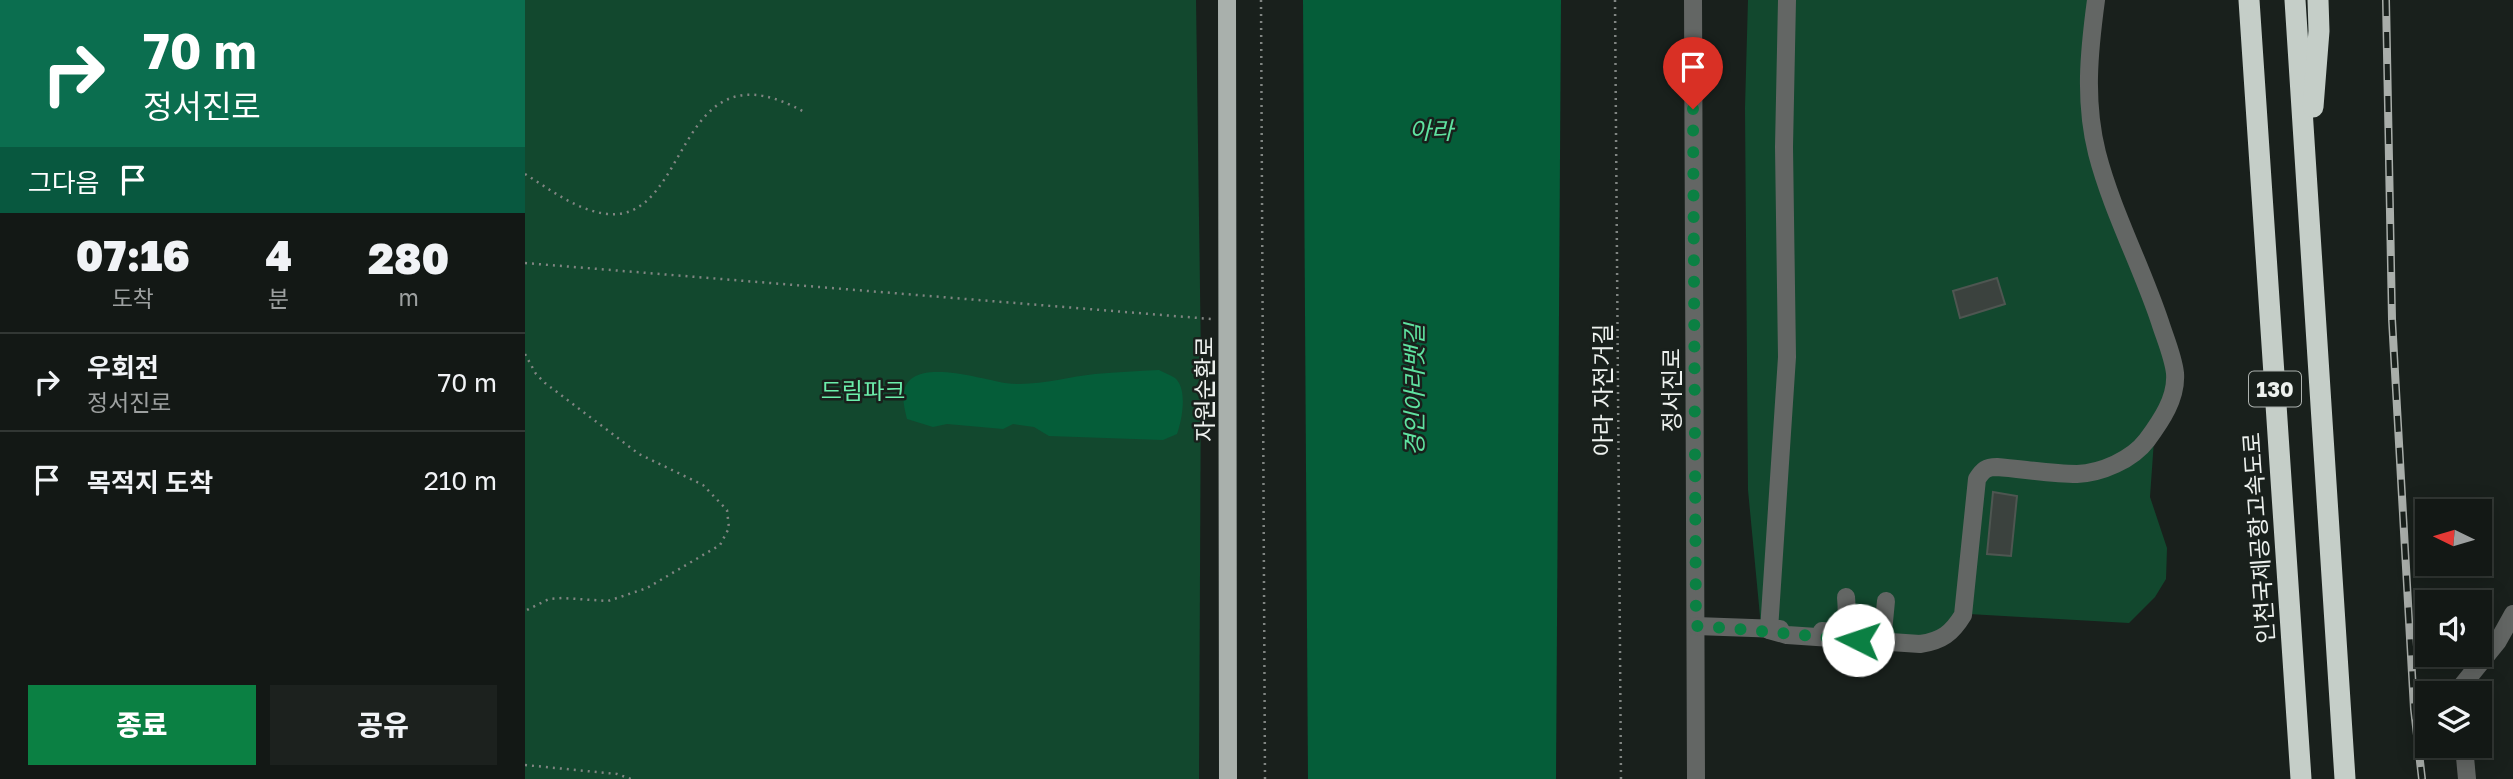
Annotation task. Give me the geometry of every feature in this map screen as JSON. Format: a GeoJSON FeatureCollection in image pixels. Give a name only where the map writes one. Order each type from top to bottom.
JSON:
{"type":"FeatureCollection","features":[{"type":"Feature","properties":{"kind":"highway","name":"인천국제공항고속도로"},"geometry":{"type":"LineString","coordinates":[[2249,0],[2301,779]]}},
{"type":"Feature","properties":{"kind":"highway","name":"130"},"geometry":{"type":"LineString","coordinates":[[2295,0],[2346,779]]}},
{"type":"Feature","properties":{"kind":"highway"},"geometry":{"type":"LineString","coordinates":[[2308,182],[2319,31],[2318,0]]}},
{"type":"Feature","properties":{"kind":"main road","name":"자원순환로"},"geometry":{"type":"LineString","coordinates":[[1227,0],[1228,779]]}},
{"type":"Feature","properties":{"kind":"street","name":"정서진로"},"geometry":{"type":"LineString","coordinates":[[1693,0],[1696,779]]}},
{"type":"Feature","properties":{"kind":"street"},"geometry":{"type":"LineString","coordinates":[[1769,630],[1787,357],[1784,146],[1787,0]]}},
{"type":"Feature","properties":{"kind":"street"},"geometry":{"type":"LineString","coordinates":[[1850,635],[1920,644],[1937,642],[1953,632],[1963,615],[1966,603],[1977,479],[1982,471],[1989,467],[2077,474],[2094,471],[2128,457],[2144,444],[2168,407],[2175,373],[2170,354],[2152,299],[2105,178],[2090,118],[2088,64],[2096,0]]}},
{"type":"Feature","properties":{"kind":"street"},"geometry":{"type":"LineString","coordinates":[[1846,597],[1850,635]]}},
{"type":"Feature","properties":{"kind":"street"},"geometry":{"type":"LineString","coordinates":[[1696,626],[1769,630],[1787,635],[1879,634],[1883,632],[1886,601]]}},
{"type":"Feature","properties":{"kind":"street"},"geometry":{"type":"LineString","coordinates":[[2466,681],[2498,641],[2513,614]]}},
{"type":"Feature","properties":{"kind":"street"},"geometry":{"type":"LineString","coordinates":[[2465,758],[2467,779]]}},
{"type":"Feature","properties":{"kind":"path"},"geometry":{"type":"LineString","coordinates":[[1261,0],[1265,779]]}},
{"type":"Feature","properties":{"kind":"path","name":"아라 자전거길"},"geometry":{"type":"LineString","coordinates":[[1615,0],[1621,779]]}},
{"type":"Feature","properties":{"kind":"path"},"geometry":{"type":"LineString","coordinates":[[525,174],[575,204],[605,214],[621,214],[635,210],[658,188],[701,118],[727,100],[760,94],[777,97],[806,113]]}},
{"type":"Feature","properties":{"kind":"path"},"geometry":{"type":"LineString","coordinates":[[525,263],[1229,321]]}},
{"type":"Feature","properties":{"kind":"path"},"geometry":{"type":"LineString","coordinates":[[525,354],[536,374],[545,383],[639,454],[702,485],[727,510],[730,520],[720,545],[647,588],[608,601],[562,598],[549,600],[525,611]]}},
{"type":"Feature","properties":{"kind":"path"},"geometry":{"type":"LineString","coordinates":[[525,765],[617,774],[631,779]]}},
{"type":"Feature","properties":{"kind":"green space","name":"드림파크"},"geometry":{"type":"Polygon","coordinates":[[[525,0],[1196,0],[1201,363],[1199,779],[525,779],[525,0]]]}},
{"type":"Feature","properties":{"kind":"green space"},"geometry":{"type":"Polygon","coordinates":[[[1748,0],[2101,0],[2092,79],[2104,156],[2176,350],[2154,440],[2150,497],[2167,548],[2166,579],[2155,597],[2129,623],[1969,614],[1955,636],[1762,637],[1748,490],[1745,108],[1748,0]]]}},
{"type":"Feature","properties":{"kind":"water","name":"아라"},"geometry":{"type":"Polygon","coordinates":[[[1303,0],[1561,0],[1556,779],[1308,779],[1303,0]]]}},
{"type":"Feature","properties":{"kind":"water"},"geometry":{"type":"Polygon","coordinates":[[[1159,370],[1175,378],[1183,397],[1177,434],[1163,440],[1049,436],[1034,427],[1013,424],[1003,429],[947,424],[933,427],[907,419],[904,404],[907,383],[920,374],[931,372],[1016,384],[1095,374],[1159,370]]]}},
{"type":"Feature","properties":{"kind":"building"},"geometry":{"type":"Polygon","coordinates":[[[1997,278],[2005,304],[1960,318],[1953,291],[1997,278]]]}},
{"type":"Feature","properties":{"kind":"building"},"geometry":{"type":"Polygon","coordinates":[[[1993,492],[2017,496],[2011,556],[1987,554],[1993,492]]]}},
{"type":"Feature","properties":{"kind":"railway"},"geometry":{"type":"LineString","coordinates":[[2386,0],[2392,319],[2414,709],[2422,779]]}},
{"type":"Feature","properties":{"kind":"route"},"geometry":{"type":"LineString","coordinates":[[1693,109],[1696,626],[1769,630],[1787,635],[1858,640]]}},
{"type":"Feature","properties":{"kind":"water label","name":"경인아라뱃길"},"geometry":{"type":"Point","coordinates":[1413,390]}}]}
